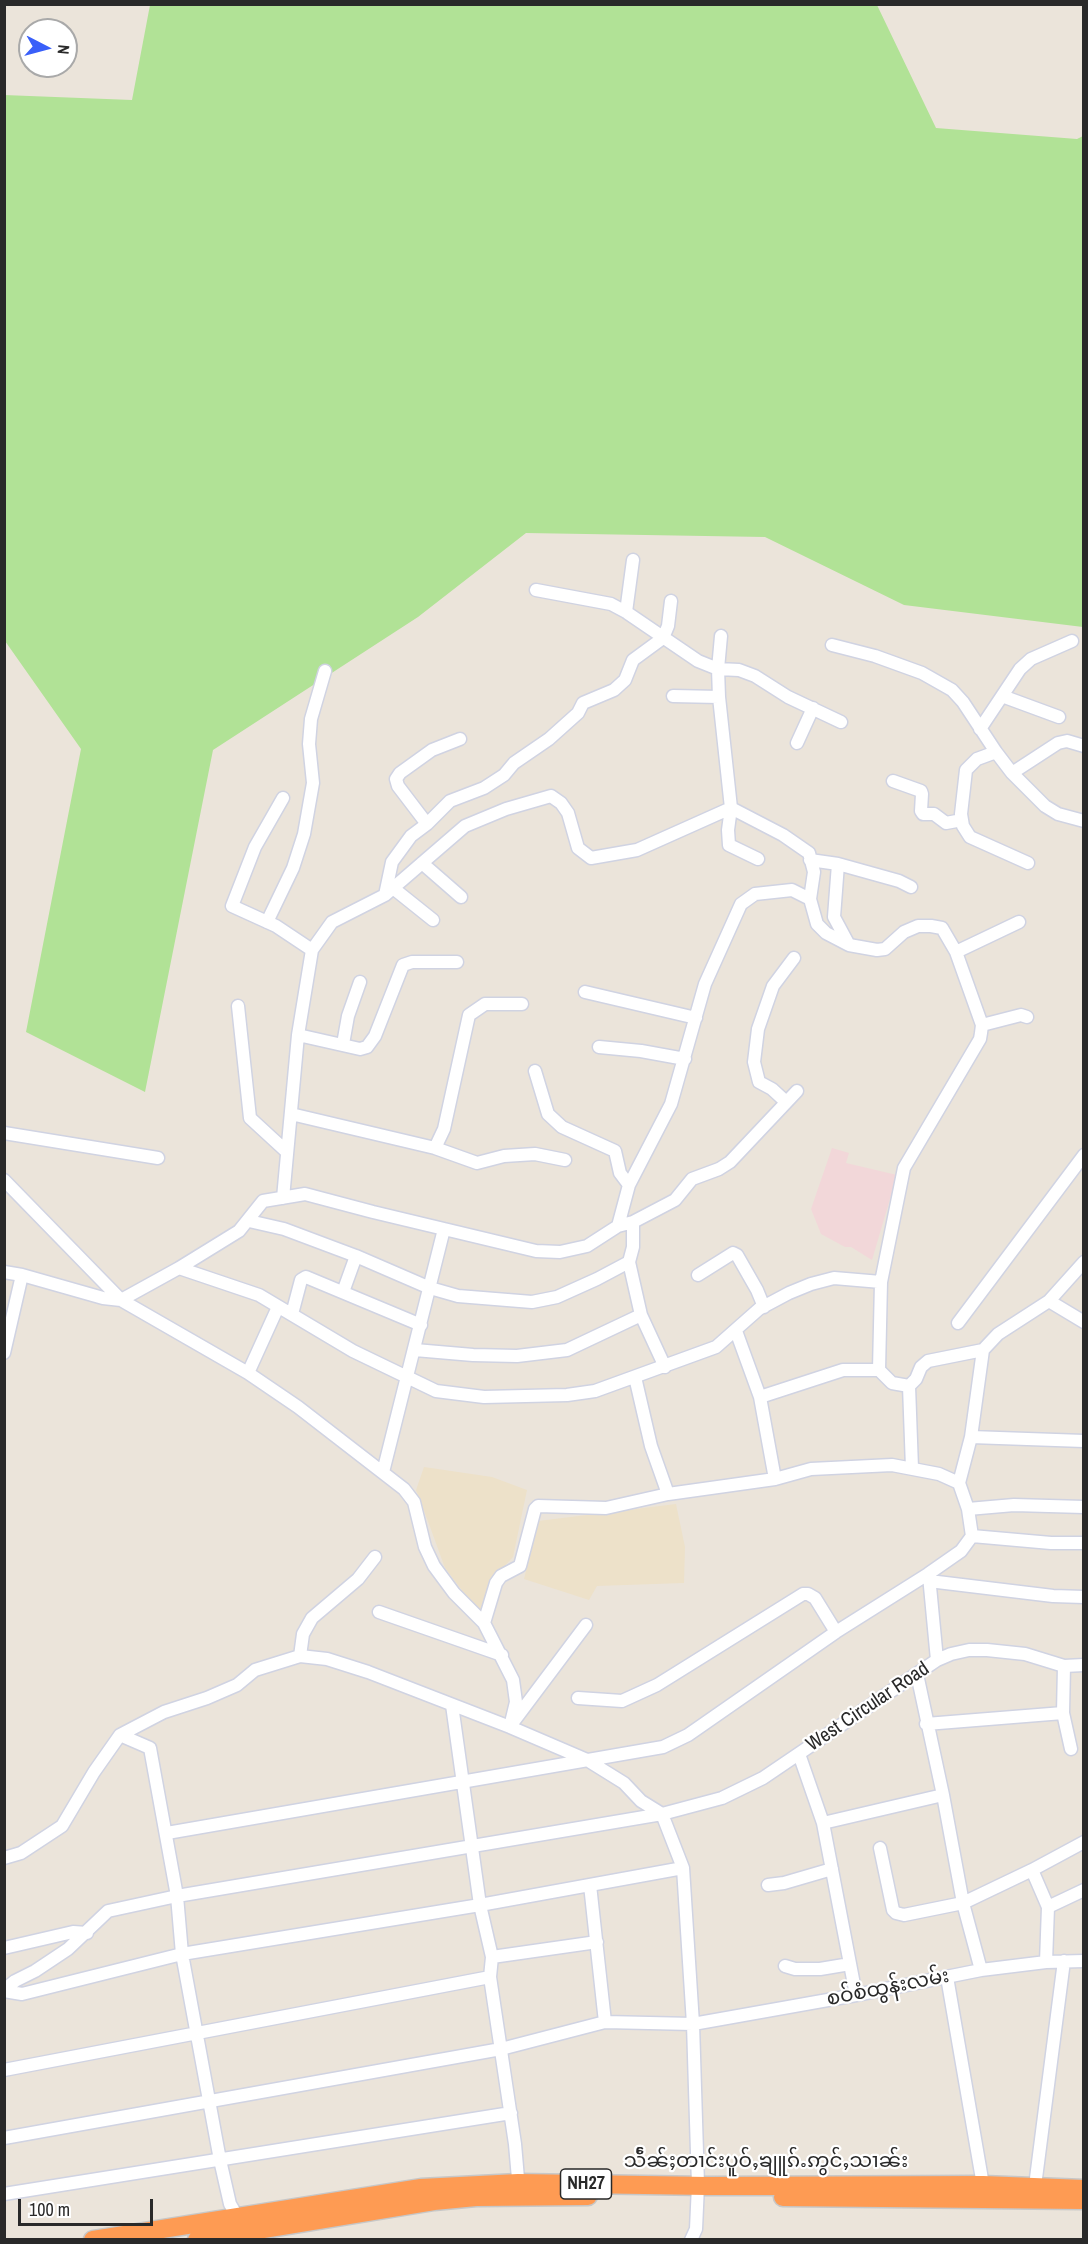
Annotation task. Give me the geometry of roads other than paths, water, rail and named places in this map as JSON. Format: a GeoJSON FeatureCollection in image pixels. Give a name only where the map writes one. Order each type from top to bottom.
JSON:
{"type":"FeatureCollection","features":[{"type":"Feature","properties":{"kind":"highway","name":"သဵႅၼ်ႈတၢင်းပူဝ်ႇၶျူၵ်ႉဢွင်ႇသၢၼ်း"},"geometry":{"type":"LineString","coordinates":[[698,2191],[983,2185],[1083,2189]]}},
{"type":"Feature","properties":{"kind":"highway","name":"သဵႅၼ်ႈတၢင်းပူဝ်ႇၶျူၵ်ႉဢွင်ႇသၢၼ်း"},"geometry":{"type":"LineString","coordinates":[[93,2240],[421,2188],[698,2191],[1083,2200]]}},
{"type":"Feature","properties":{"kind":"highway","name":"သဵႅၼ်ႈတၢင်းပူဝ်ႇၶျူၵ်ႉဢွင်ႇသၢၼ်း"},"geometry":{"type":"LineString","coordinates":[[197,2240],[249,2236],[434,2201],[519,2190]]}},
{"type":"Feature","properties":{"kind":"street"},"geometry":{"type":"LineString","coordinates":[[626,612],[633,560]]}},
{"type":"Feature","properties":{"kind":"street"},"geometry":{"type":"LineString","coordinates":[[536,590],[611,604],[698,661],[718,669],[739,670],[755,676],[788,697],[841,722]]}},
{"type":"Feature","properties":{"kind":"street"},"geometry":{"type":"LineString","coordinates":[[389,892],[392,862],[411,836],[450,801],[484,788],[504,775],[514,763],[549,739],[578,713],[583,703],[614,690],[624,680],[633,660],[663,638],[668,626],[671,601]]}},
{"type":"Feature","properties":{"kind":"street"},"geometry":{"type":"LineString","coordinates":[[721,636],[718,669],[719,697],[731,808],[728,830],[729,845],[758,860]]}},
{"type":"Feature","properties":{"kind":"street"},"geometry":{"type":"LineString","coordinates":[[980,729],[1020,669],[1031,659],[1072,641]]}},
{"type":"Feature","properties":{"kind":"street"},"geometry":{"type":"LineString","coordinates":[[832,645],[875,656],[922,673],[952,690],[963,702],[1012,773],[1045,806],[1058,814],[1083,821]]}},
{"type":"Feature","properties":{"kind":"street"},"geometry":{"type":"LineString","coordinates":[[267,922],[293,868],[304,834],[313,783],[309,744],[311,719],[325,671]]}},
{"type":"Feature","properties":{"kind":"street"},"geometry":{"type":"LineString","coordinates":[[673,696],[719,697]]}},
{"type":"Feature","properties":{"kind":"street"},"geometry":{"type":"LineString","coordinates":[[1002,696],[1059,717]]}},
{"type":"Feature","properties":{"kind":"street"},"geometry":{"type":"LineString","coordinates":[[796,743],[813,708]]}},
{"type":"Feature","properties":{"kind":"street"},"geometry":{"type":"LineString","coordinates":[[427,824],[398,786],[396,779],[400,773],[432,750],[460,739]]}},
{"type":"Feature","properties":{"kind":"street"},"geometry":{"type":"LineString","coordinates":[[1012,773],[1058,743],[1067,741],[1083,746]]}},
{"type":"Feature","properties":{"kind":"street"},"geometry":{"type":"LineString","coordinates":[[996,752],[976,759],[966,770],[963,826],[970,837],[1028,863]]}},
{"type":"Feature","properties":{"kind":"street"},"geometry":{"type":"LineString","coordinates":[[893,780],[921,791],[923,814],[934,814],[946,823],[962,820]]}},
{"type":"Feature","properties":{"kind":"street"},"geometry":{"type":"LineString","coordinates":[[283,1198],[298,1035],[312,950],[332,922],[389,892],[465,826],[506,809],[551,796],[561,803],[568,813],[578,848],[591,858],[637,850],[731,808]]}},
{"type":"Feature","properties":{"kind":"street"},"geometry":{"type":"LineString","coordinates":[[283,798],[255,847],[232,906],[267,922],[312,950]]}},
{"type":"Feature","properties":{"kind":"street"},"geometry":{"type":"LineString","coordinates":[[731,808],[783,835],[809,853],[814,872],[810,899],[817,924],[826,933],[849,945],[885,950],[904,932],[918,926],[942,928],[956,952],[982,1025],[980,1039],[904,1168],[881,1282],[879,1370]]}},
{"type":"Feature","properties":{"kind":"street"},"geometry":{"type":"LineString","coordinates":[[810,860],[838,864],[899,881],[911,887]]}},
{"type":"Feature","properties":{"kind":"street"},"geometry":{"type":"LineString","coordinates":[[423,863],[461,897]]}},
{"type":"Feature","properties":{"kind":"street"},"geometry":{"type":"LineString","coordinates":[[838,864],[834,917],[849,945]]}},
{"type":"Feature","properties":{"kind":"street"},"geometry":{"type":"LineString","coordinates":[[618,1226],[629,1185],[671,1104],[705,984],[741,904],[755,894],[792,890],[810,899]]}},
{"type":"Feature","properties":{"kind":"street"},"geometry":{"type":"LineString","coordinates":[[389,892],[433,920]]}},
{"type":"Feature","properties":{"kind":"street"},"geometry":{"type":"LineString","coordinates":[[956,952],[1019,922]]}},
{"type":"Feature","properties":{"kind":"street"},"geometry":{"type":"LineString","coordinates":[[785,1101],[759,1082],[754,1062],[758,1029],[772,986],[794,958]]}},
{"type":"Feature","properties":{"kind":"street"},"geometry":{"type":"LineString","coordinates":[[298,1035],[360,1049],[371,1043],[403,965],[412,962],[457,962]]}},
{"type":"Feature","properties":{"kind":"street"},"geometry":{"type":"LineString","coordinates":[[343,1044],[348,1016],[360,982]]}},
{"type":"Feature","properties":{"kind":"street"},"geometry":{"type":"LineString","coordinates":[[585,992],[696,1018]]}},
{"type":"Feature","properties":{"kind":"street"},"geometry":{"type":"LineString","coordinates":[[435,1148],[444,1129],[469,1016],[486,1004],[522,1004]]}},
{"type":"Feature","properties":{"kind":"street"},"geometry":{"type":"LineString","coordinates":[[238,1006],[250,1118],[287,1152]]}},
{"type":"Feature","properties":{"kind":"street"},"geometry":{"type":"LineString","coordinates":[[982,1025],[1021,1015],[1028,1017]]}},
{"type":"Feature","properties":{"kind":"street"},"geometry":{"type":"LineString","coordinates":[[599,1047],[641,1051],[685,1059]]}},
{"type":"Feature","properties":{"kind":"street"},"geometry":{"type":"LineString","coordinates":[[535,1071],[548,1114],[562,1127],[615,1151],[620,1173],[629,1185]]}},
{"type":"Feature","properties":{"kind":"street"},"geometry":{"type":"LineString","coordinates":[[4,1272],[103,1298],[121,1300],[239,1231],[263,1201],[305,1194],[536,1251],[560,1252],[586,1246],[618,1226],[633,1222],[675,1200],[692,1179],[730,1162],[785,1101],[797,1091]]}},
{"type":"Feature","properties":{"kind":"street"},"geometry":{"type":"LineString","coordinates":[[291,1114],[435,1148],[477,1163],[504,1156],[536,1154],[565,1160]]}},
{"type":"Feature","properties":{"kind":"street"},"geometry":{"type":"LineString","coordinates":[[4,1133],[158,1158]]}},
{"type":"Feature","properties":{"kind":"street"},"geometry":{"type":"LineString","coordinates":[[958,1323],[1081,1164]]}},
{"type":"Feature","properties":{"kind":"street"},"geometry":{"type":"LineString","coordinates":[[4,1180],[121,1300],[248,1373],[298,1407],[404,1489],[414,1502],[425,1547],[434,1566],[454,1593],[484,1623],[502,1655],[513,1680],[516,1702],[510,1727]]}},
{"type":"Feature","properties":{"kind":"street"},"geometry":{"type":"LineString","coordinates":[[249,1221],[284,1229],[356,1256],[430,1288],[458,1296],[508,1302],[532,1302],[557,1297],[629,1262]]}},
{"type":"Feature","properties":{"kind":"street"},"geometry":{"type":"LineString","coordinates":[[633,1222],[634,1241],[629,1262],[641,1315],[665,1367]]}},
{"type":"Feature","properties":{"kind":"street"},"geometry":{"type":"LineString","coordinates":[[384,1472],[444,1229]]}},
{"type":"Feature","properties":{"kind":"street"},"geometry":{"type":"LineString","coordinates":[[698,1275],[732,1253],[737,1255],[764,1307]]}},
{"type":"Feature","properties":{"kind":"street"},"geometry":{"type":"LineString","coordinates":[[343,1292],[356,1256]]}},
{"type":"Feature","properties":{"kind":"street"},"geometry":{"type":"LineString","coordinates":[[167,1833],[663,1746],[688,1735],[836,1632],[929,1578],[961,1551],[972,1536],[968,1509],[958,1483],[971,1437],[983,1350],[998,1334],[1049,1301],[1083,1262]]}},
{"type":"Feature","properties":{"kind":"street"},"geometry":{"type":"LineString","coordinates":[[179,1268],[259,1294],[352,1351],[436,1391],[484,1397],[567,1395],[595,1391],[716,1347],[764,1307],[789,1293],[834,1278],[881,1282]]}},
{"type":"Feature","properties":{"kind":"street"},"geometry":{"type":"LineString","coordinates":[[4,1353],[22,1275]]}},
{"type":"Feature","properties":{"kind":"street"},"geometry":{"type":"LineString","coordinates":[[292,1314],[302,1280],[306,1277],[421,1325]]}},
{"type":"Feature","properties":{"kind":"street"},"geometry":{"type":"LineString","coordinates":[[1049,1301],[1083,1322]]}},
{"type":"Feature","properties":{"kind":"street"},"geometry":{"type":"LineString","coordinates":[[248,1373],[278,1306]]}},
{"type":"Feature","properties":{"kind":"street"},"geometry":{"type":"LineString","coordinates":[[415,1350],[517,1356],[567,1350],[641,1315]]}},
{"type":"Feature","properties":{"kind":"street"},"geometry":{"type":"LineString","coordinates":[[736,1331],[760,1397],[776,1479]]}},
{"type":"Feature","properties":{"kind":"street"},"geometry":{"type":"LineString","coordinates":[[912,1468],[909,1386],[916,1379],[921,1367],[928,1361],[983,1350]]}},
{"type":"Feature","properties":{"kind":"street"},"geometry":{"type":"LineString","coordinates":[[760,1397],[843,1370],[879,1370],[892,1383],[909,1386]]}},
{"type":"Feature","properties":{"kind":"street"},"geometry":{"type":"LineString","coordinates":[[635,1377],[651,1446],[668,1494]]}},
{"type":"Feature","properties":{"kind":"street"},"geometry":{"type":"LineString","coordinates":[[971,1437],[1083,1441]]}},
{"type":"Feature","properties":{"kind":"street"},"geometry":{"type":"LineString","coordinates":[[484,1623],[496,1583],[501,1576],[520,1566],[535,1509],[538,1506],[606,1508],[668,1494],[776,1479],[811,1470],[892,1465],[939,1474],[958,1483]]}},
{"type":"Feature","properties":{"kind":"street"},"geometry":{"type":"LineString","coordinates":[[968,1509],[1014,1504],[1083,1507]]}},
{"type":"Feature","properties":{"kind":"street"},"geometry":{"type":"LineString","coordinates":[[972,1536],[1051,1543],[1083,1543]]}},
{"type":"Feature","properties":{"kind":"street"},"geometry":{"type":"LineString","coordinates":[[300,1656],[303,1634],[312,1618],[358,1579],[375,1557]]}},
{"type":"Feature","properties":{"kind":"street"},"geometry":{"type":"LineString","coordinates":[[929,1578],[1053,1596],[1083,1597]]}},
{"type":"Feature","properties":{"kind":"street"},"geometry":{"type":"LineString","coordinates":[[929,1578],[937,1660]]}},
{"type":"Feature","properties":{"kind":"street"},"geometry":{"type":"LineString","coordinates":[[578,1698],[622,1701],[657,1685],[803,1594],[815,1598],[836,1632]]}},
{"type":"Feature","properties":{"kind":"street"},"geometry":{"type":"LineString","coordinates":[[379,1612],[502,1655]]}},
{"type":"Feature","properties":{"kind":"street"},"geometry":{"type":"LineString","coordinates":[[510,1727],[586,1625]]}},
{"type":"Feature","properties":{"kind":"street","name":"West Circular Road"},"geometry":{"type":"LineString","coordinates":[[4,1991],[15,1981],[68,1949],[108,1911],[177,1896],[662,1814],[722,1798],[763,1778],[937,1660],[969,1650],[1025,1654],[1064,1666],[1083,1665]]}},
{"type":"Feature","properties":{"kind":"street"},"geometry":{"type":"LineString","coordinates":[[4,1858],[21,1853],[62,1826],[94,1772],[120,1735],[164,1712],[237,1685],[255,1670],[300,1656],[327,1659],[368,1672],[510,1727],[586,1760],[624,1783],[641,1801],[662,1814],[683,1868],[693,2024],[698,2191],[696,2229],[691,2240]]}},
{"type":"Feature","properties":{"kind":"street"},"geometry":{"type":"LineString","coordinates":[[1064,1666],[1063,1713],[1071,1749]]}},
{"type":"Feature","properties":{"kind":"street"},"geometry":{"type":"LineString","coordinates":[[917,1674],[963,1903],[981,1970]]}},
{"type":"Feature","properties":{"kind":"street"},"geometry":{"type":"LineString","coordinates":[[452,1705],[480,1905],[492,1957],[490,1977],[511,2113],[519,2190]]}},
{"type":"Feature","properties":{"kind":"street"},"geometry":{"type":"LineString","coordinates":[[926,1724],[1063,1713]]}},
{"type":"Feature","properties":{"kind":"street"},"geometry":{"type":"LineString","coordinates":[[120,1735],[150,1748],[177,1896],[182,1954],[220,2160],[230,2204],[249,2236]]}},
{"type":"Feature","properties":{"kind":"street"},"geometry":{"type":"LineString","coordinates":[[799,1754],[823,1823],[856,1995]]}},
{"type":"Feature","properties":{"kind":"street"},"geometry":{"type":"LineString","coordinates":[[823,1823],[943,1795]]}},
{"type":"Feature","properties":{"kind":"street"},"geometry":{"type":"LineString","coordinates":[[880,1848],[896,1913],[904,1915],[963,1903],[1032,1870],[1083,1842]]}},
{"type":"Feature","properties":{"kind":"street"},"geometry":{"type":"LineString","coordinates":[[4,1991],[21,1994],[182,1954],[480,1905],[683,1868]]}},
{"type":"Feature","properties":{"kind":"street"},"geometry":{"type":"LineString","coordinates":[[768,1885],[784,1883],[832,1869]]}},
{"type":"Feature","properties":{"kind":"street"},"geometry":{"type":"LineString","coordinates":[[1032,1870],[1048,1907],[1046,1962]]}},
{"type":"Feature","properties":{"kind":"street"},"geometry":{"type":"LineString","coordinates":[[590,1885],[605,2022]]}},
{"type":"Feature","properties":{"kind":"street"},"geometry":{"type":"LineString","coordinates":[[1048,1907],[1083,1890]]}},
{"type":"Feature","properties":{"kind":"street"},"geometry":{"type":"LineString","coordinates":[[4,1948],[72,1932],[87,1933]]}},
{"type":"Feature","properties":{"kind":"street"},"geometry":{"type":"LineString","coordinates":[[492,1957],[597,1942]]}},
{"type":"Feature","properties":{"kind":"street"},"geometry":{"type":"LineString","coordinates":[[1035,2186],[1064,1961]]}},
{"type":"Feature","properties":{"kind":"street","name":"စဝ်စံထွန်းလမ်း"},"geometry":{"type":"LineString","coordinates":[[4,2138],[501,2049],[605,2022],[693,2024],[981,1970],[1046,1962],[1083,1961]]}},
{"type":"Feature","properties":{"kind":"street"},"geometry":{"type":"LineString","coordinates":[[785,1966],[795,1969],[820,1969],[850,1964]]}},
{"type":"Feature","properties":{"kind":"street"},"geometry":{"type":"LineString","coordinates":[[4,2070],[490,1977]]}},
{"type":"Feature","properties":{"kind":"street"},"geometry":{"type":"LineString","coordinates":[[947,1977],[983,2185]]}},
{"type":"Feature","properties":{"kind":"street"},"geometry":{"type":"LineString","coordinates":[[4,2194],[511,2113]]}}]}
